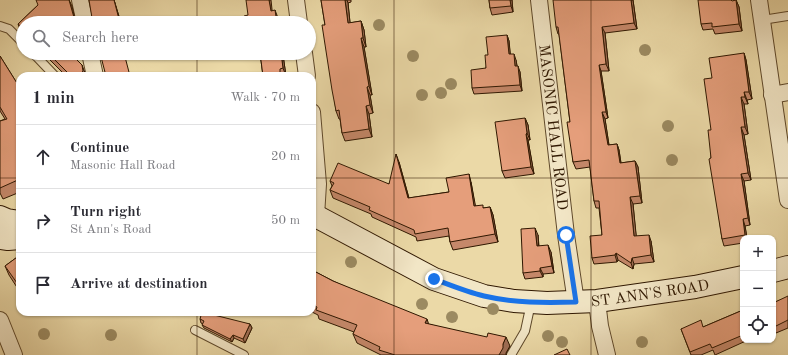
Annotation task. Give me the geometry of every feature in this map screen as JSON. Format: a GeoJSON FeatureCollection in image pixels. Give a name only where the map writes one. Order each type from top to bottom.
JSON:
{"type":"FeatureCollection","features":[{"type":"Feature","properties":{"kind":"main road","name":"ST ANN'S ROAD"},"geometry":{"type":"LineString","coordinates":[[316,216],[434,279],[484,296],[514,301],[548,303],[587,302],[695,287],[740,278]]}},
{"type":"Feature","properties":{"kind":"main road"},"geometry":{"type":"LineString","coordinates":[[0,217],[16,221]]}},
{"type":"Feature","properties":{"kind":"main road"},"geometry":{"type":"LineString","coordinates":[[0,238],[16,238]]}},
{"type":"Feature","properties":{"kind":"main road"},"geometry":{"type":"LineString","coordinates":[[776,270],[788,267]]}},
{"type":"Feature","properties":{"kind":"street"},"geometry":{"type":"LineString","coordinates":[[80,0],[83,16]]}},
{"type":"Feature","properties":{"kind":"street"},"geometry":{"type":"LineString","coordinates":[[296,0],[298,16]]}},
{"type":"Feature","properties":{"kind":"street","name":"MASONIC HALL ROAD"},"geometry":{"type":"LineString","coordinates":[[539,0],[566,235],[587,302],[600,326],[607,355]]}},
{"type":"Feature","properties":{"kind":"street"},"geometry":{"type":"LineString","coordinates":[[760,0],[762,20],[780,93],[788,200]]}},
{"type":"Feature","properties":{"kind":"street"},"geometry":{"type":"LineString","coordinates":[[92,60],[94,72]]}},
{"type":"Feature","properties":{"kind":"street"},"geometry":{"type":"LineString","coordinates":[[305,60],[306,72]]}},
{"type":"Feature","properties":{"kind":"street"},"geometry":{"type":"LineString","coordinates":[[316,160],[318,184],[316,200]]}},
{"type":"Feature","properties":{"kind":"street"},"geometry":{"type":"LineString","coordinates":[[0,322],[14,355]]}},
{"type":"Feature","properties":{"kind":"lane"},"geometry":{"type":"LineString","coordinates":[[762,20],[788,16]]}},
{"type":"Feature","properties":{"kind":"lane"},"geometry":{"type":"LineString","coordinates":[[0,26],[9,29],[16,36]]}},
{"type":"Feature","properties":{"kind":"lane"},"geometry":{"type":"LineString","coordinates":[[40,60],[51,72]]}},
{"type":"Feature","properties":{"kind":"lane"},"geometry":{"type":"LineString","coordinates":[[511,355],[525,331],[531,302]]}},
{"type":"Feature","properties":{"kind":"lane"},"geometry":{"type":"LineString","coordinates":[[195,330],[244,355]]}},
{"type":"Feature","properties":{"kind":"building"},"geometry":{"type":"Polygon","coordinates":[[[36,0],[69,0],[74,16],[26,16],[38,5],[36,0]]]}},
{"type":"Feature","properties":{"kind":"building"},"geometry":{"type":"Polygon","coordinates":[[[89,0],[114,0],[118,16],[92,16],[89,0]]]}},
{"type":"Feature","properties":{"kind":"building"},"geometry":{"type":"Polygon","coordinates":[[[246,0],[269,0],[271,11],[275,10],[276,16],[244,16],[248,15],[246,0]]]}},
{"type":"Feature","properties":{"kind":"building"},"geometry":{"type":"Polygon","coordinates":[[[321,0],[345,0],[348,23],[361,21],[363,38],[361,38],[369,86],[367,87],[370,105],[366,106],[369,129],[342,133],[339,110],[336,111],[332,90],[322,25],[325,25],[321,0]]]}},
{"type":"Feature","properties":{"kind":"building"},"geometry":{"type":"Polygon","coordinates":[[[489,0],[510,0],[511,6],[490,8],[489,0]]]}},
{"type":"Feature","properties":{"kind":"building"},"geometry":{"type":"Polygon","coordinates":[[[553,0],[631,0],[634,23],[602,27],[606,64],[599,65],[606,112],[602,112],[608,145],[617,144],[620,163],[635,161],[640,196],[630,197],[634,236],[649,235],[651,255],[632,258],[631,263],[616,253],[615,255],[592,258],[590,236],[602,235],[599,201],[594,201],[589,160],[573,162],[567,122],[570,122],[558,27],[556,27],[553,0]]]}},
{"type":"Feature","properties":{"kind":"building"},"geometry":{"type":"Polygon","coordinates":[[[698,0],[736,0],[739,24],[712,27],[712,23],[701,24],[698,0]]]}},
{"type":"Feature","properties":{"kind":"building"},"geometry":{"type":"Polygon","coordinates":[[[507,35],[509,54],[514,54],[515,66],[518,66],[520,85],[472,88],[471,70],[486,68],[485,55],[488,55],[486,37],[507,35]]]}},
{"type":"Feature","properties":{"kind":"building"},"geometry":{"type":"Polygon","coordinates":[[[744,53],[749,92],[744,92],[745,97],[741,97],[745,127],[741,127],[748,173],[741,174],[748,218],[743,219],[745,235],[722,239],[709,159],[711,158],[708,130],[711,130],[704,79],[712,78],[709,58],[744,53]]]}},
{"type":"Feature","properties":{"kind":"building"},"geometry":{"type":"Polygon","coordinates":[[[0,56],[16,82],[16,181],[0,188],[0,121],[7,119],[0,107],[0,56]]]}},
{"type":"Feature","properties":{"kind":"building"},"geometry":{"type":"Polygon","coordinates":[[[55,60],[77,60],[82,65],[82,72],[67,72],[55,60]]]}},
{"type":"Feature","properties":{"kind":"building"},"geometry":{"type":"Polygon","coordinates":[[[102,60],[126,60],[129,72],[105,72],[102,60]]]}},
{"type":"Feature","properties":{"kind":"building"},"geometry":{"type":"Polygon","coordinates":[[[261,60],[282,60],[283,68],[280,69],[280,72],[262,72],[261,60]]]}},
{"type":"Feature","properties":{"kind":"building"},"geometry":{"type":"Polygon","coordinates":[[[525,118],[531,167],[502,171],[495,122],[525,118]]]}},
{"type":"Feature","properties":{"kind":"building"},"geometry":{"type":"Polygon","coordinates":[[[396,154],[408,198],[449,192],[446,178],[469,174],[474,206],[483,205],[483,208],[490,207],[495,234],[450,242],[448,228],[415,234],[414,230],[369,210],[370,207],[330,190],[334,183],[330,181],[338,163],[389,184],[396,154]]]}},
{"type":"Feature","properties":{"kind":"building"},"geometry":{"type":"Polygon","coordinates":[[[535,228],[537,246],[548,245],[552,266],[540,268],[540,271],[523,273],[521,229],[535,228]]]}},
{"type":"Feature","properties":{"kind":"building"},"geometry":{"type":"Polygon","coordinates":[[[16,258],[16,282],[5,266],[16,258]]]}},
{"type":"Feature","properties":{"kind":"building"},"geometry":{"type":"Polygon","coordinates":[[[316,272],[333,281],[427,319],[425,323],[487,337],[488,333],[506,337],[499,355],[395,355],[379,350],[380,347],[353,334],[357,325],[316,310],[316,272]]]}},
{"type":"Feature","properties":{"kind":"building"},"geometry":{"type":"Polygon","coordinates":[[[788,296],[788,320],[776,326],[776,307],[776,302],[788,296]]]}},
{"type":"Feature","properties":{"kind":"building"},"geometry":{"type":"Polygon","coordinates":[[[740,311],[740,336],[712,348],[710,344],[690,352],[681,329],[701,320],[703,327],[740,311]]]}},
{"type":"Feature","properties":{"kind":"building"},"geometry":{"type":"Polygon","coordinates":[[[201,316],[218,316],[250,324],[243,339],[233,335],[230,339],[202,325],[204,321],[200,319],[201,316]]]}},
{"type":"Feature","properties":{"kind":"building"},"geometry":{"type":"Polygon","coordinates":[[[567,349],[570,355],[554,355],[567,349]]]}},
{"type":"Feature","properties":{"kind":"route"},"geometry":{"type":"LineString","coordinates":[[434,279],[484,296],[514,301],[548,303],[576,302],[566,235]]}}]}
